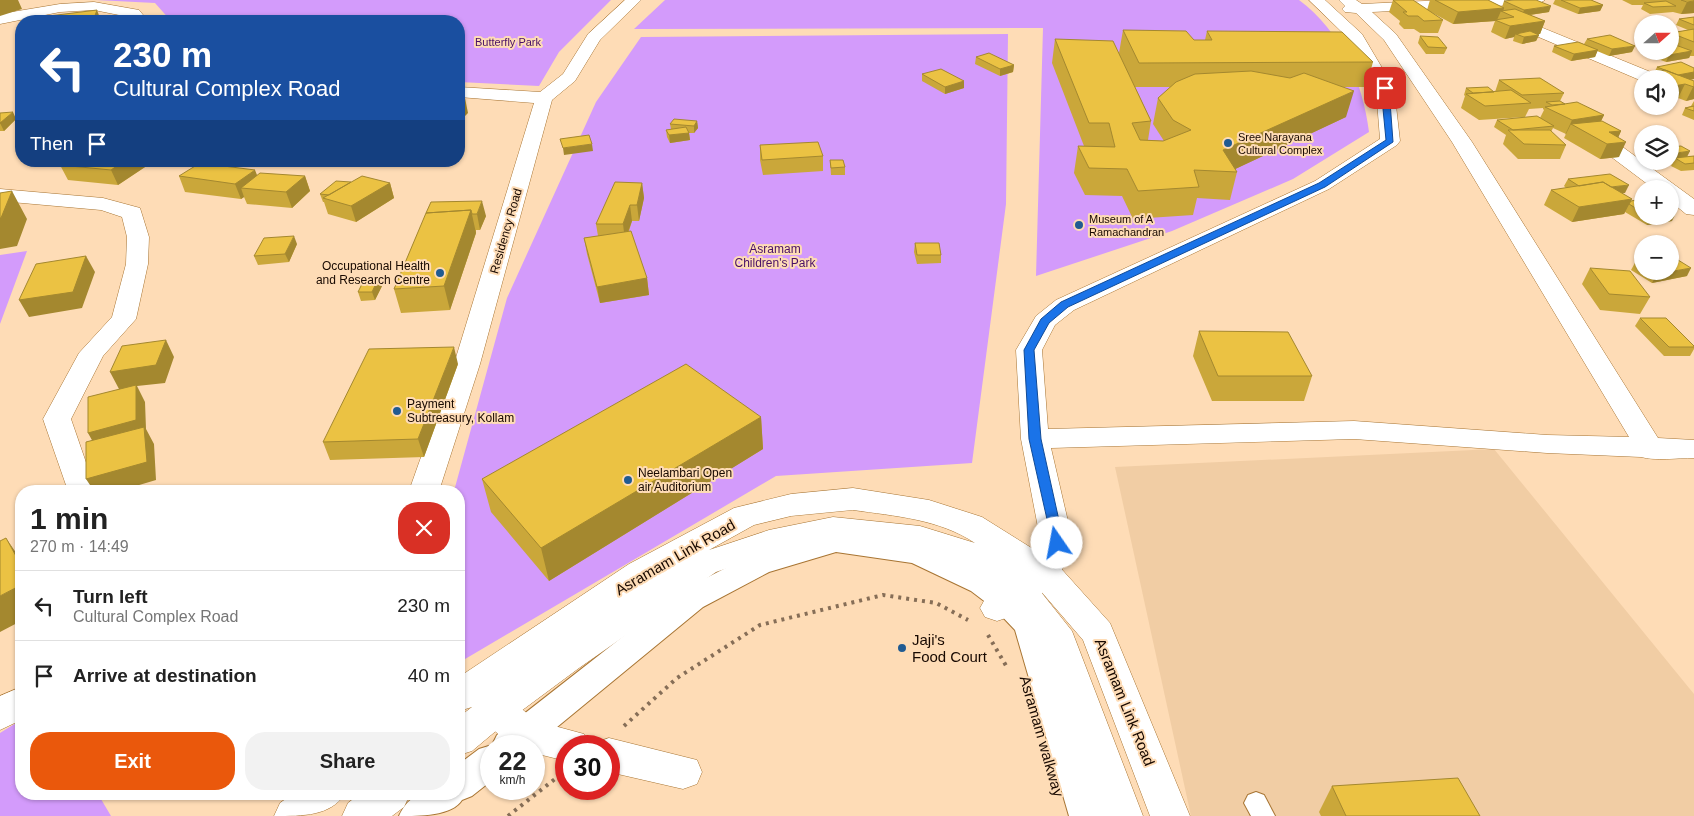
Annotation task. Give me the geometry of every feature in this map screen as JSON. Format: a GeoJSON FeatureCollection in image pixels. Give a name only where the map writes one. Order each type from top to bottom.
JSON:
{"type":"FeatureCollection","features":[{"type":"Feature","properties":{"kind":"street"},"geometry":{"type":"LineString","coordinates":[[465,92],[544,98],[569,77],[594,37],[634,0]]}},
{"type":"Feature","properties":{"kind":"street"},"geometry":{"type":"LineString","coordinates":[[1321,5],[1538,0]]}},
{"type":"Feature","properties":{"kind":"street"},"geometry":{"type":"LineString","coordinates":[[1469,2],[1634,71]]}},
{"type":"Feature","properties":{"kind":"street"},"geometry":{"type":"LineString","coordinates":[[1353,4],[1390,37],[1462,142],[1651,450]]}},
{"type":"Feature","properties":{"kind":"street"},"geometry":{"type":"LineString","coordinates":[[1005,605],[1057,543],[1035,439],[1029,350],[1045,321],[1065,304],[1322,185],[1390,141],[1385,88],[1356,38],[1321,5]]}},
{"type":"Feature","properties":{"kind":"street"},"geometry":{"type":"LineString","coordinates":[[25,15],[60,8],[94,6],[135,15]]}},
{"type":"Feature","properties":{"kind":"street"},"geometry":{"type":"LineString","coordinates":[[0,20],[15,17]]}},
{"type":"Feature","properties":{"kind":"street","name":"Residency Road"},"geometry":{"type":"LineString","coordinates":[[426,485],[467,364],[544,98]]}},
{"type":"Feature","properties":{"kind":"street"},"geometry":{"type":"LineString","coordinates":[[1616,152],[1655,180]]}},
{"type":"Feature","properties":{"kind":"street"},"geometry":{"type":"LineString","coordinates":[[0,195],[103,204],[132,213],[138,237],[137,264],[124,319],[92,353],[57,419],[78,481],[82,485]]}},
{"type":"Feature","properties":{"kind":"street"},"geometry":{"type":"LineString","coordinates":[[1679,198],[1694,209]]}},
{"type":"Feature","properties":{"kind":"street"},"geometry":{"type":"LineString","coordinates":[[1035,439],[1354,430],[1651,450],[1694,449]]}},
{"type":"Feature","properties":{"kind":"street","name":"Asramam Link Road"},"geometry":{"type":"LineString","coordinates":[[465,692],[641,573],[696,541],[745,516],[791,505],[853,499],[930,511],[971,525],[1005,605]]}},
{"type":"Feature","properties":{"kind":"street","name":"Asramam Link Road"},"geometry":{"type":"LineString","coordinates":[[465,734],[496,709],[705,564],[769,541],[833,528],[920,537],[969,553],[1005,605],[1060,641],[1124,816]]}},
{"type":"Feature","properties":{"kind":"street"},"geometry":{"type":"LineString","coordinates":[[523,735],[692,600],[758,564],[836,542],[917,553],[982,583],[1005,605],[1030,624],[1087,816]]}},
{"type":"Feature","properties":{"kind":"street","name":"Asramam Link Road"},"geometry":{"type":"LineString","coordinates":[[1005,605],[1098,633],[1170,816]]}},
{"type":"Feature","properties":{"kind":"street"},"geometry":{"type":"LineString","coordinates":[[0,714],[15,705]]}},
{"type":"Feature","properties":{"kind":"street"},"geometry":{"type":"LineString","coordinates":[[496,709],[514,735]]}},
{"type":"Feature","properties":{"kind":"street"},"geometry":{"type":"LineString","coordinates":[[620,745],[683,772]]}},
{"type":"Feature","properties":{"kind":"street"},"geometry":{"type":"LineString","coordinates":[[465,780],[480,769]]}},
{"type":"Feature","properties":{"kind":"street"},"geometry":{"type":"LineString","coordinates":[[294,816],[317,800]]}},
{"type":"Feature","properties":{"kind":"street"},"geometry":{"type":"LineString","coordinates":[[362,816],[382,800]]}},
{"type":"Feature","properties":{"kind":"street"},"geometry":{"type":"LineString","coordinates":[[418,816],[439,800]]}},
{"type":"Feature","properties":{"kind":"path"},"geometry":{"type":"LineString","coordinates":[[620,736],[677,678],[760,625],[883,595],[936,603],[1005,605]]}},
{"type":"Feature","properties":{"kind":"path","name":"Asramam walkway"},"geometry":{"type":"LineString","coordinates":[[1005,605],[1011,673]]}},
{"type":"Feature","properties":{"kind":"path"},"geometry":{"type":"LineString","coordinates":[[508,816],[555,780]]}},
{"type":"Feature","properties":{"kind":"shaded area"},"geometry":{"type":"Polygon","coordinates":[[[1494,449],[1694,694],[1694,816],[1191,816],[1115,467],[1494,449]]]}},
{"type":"Feature","properties":{"kind":"green space","name":"Butterfly Park"},"geometry":{"type":"Polygon","coordinates":[[[96,0],[611,0],[559,52],[539,86],[465,82],[465,15],[166,15],[155,3],[96,0]]]}},
{"type":"Feature","properties":{"kind":"green space"},"geometry":{"type":"Polygon","coordinates":[[[665,0],[1299,0],[1327,27],[1348,59],[1361,95],[1369,132],[1293,179],[1172,231],[1036,276],[1043,28],[634,29],[665,0]]]}},
{"type":"Feature","properties":{"kind":"green space","name":"Asramam Children's Park"},"geometry":{"type":"Polygon","coordinates":[[[1008,34],[1006,204],[972,463],[776,476],[465,659],[465,485],[456,485],[507,298],[596,102],[641,37],[1008,34]]]}},
{"type":"Feature","properties":{"kind":"green space"},"geometry":{"type":"Polygon","coordinates":[[[27,251],[0,324],[0,255],[27,251]]]}},
{"type":"Feature","properties":{"kind":"green space"},"geometry":{"type":"Polygon","coordinates":[[[15,724],[15,800],[102,800],[111,816],[0,816],[0,733],[15,724]]]}},
{"type":"Feature","properties":{"kind":"building"},"geometry":{"type":"Polygon","coordinates":[[[1393,0],[1413,0],[1443,20],[1424,21],[1418,16],[1408,16],[1403,12],[1407,12],[1393,0]]]}},
{"type":"Feature","properties":{"kind":"building"},"geometry":{"type":"Polygon","coordinates":[[[1435,0],[1488,0],[1504,8],[1458,12],[1435,0]]]}},
{"type":"Feature","properties":{"kind":"building"},"geometry":{"type":"Polygon","coordinates":[[[1536,0],[1551,6],[1524,10],[1504,1],[1536,0]]]}},
{"type":"Feature","properties":{"kind":"building"},"geometry":{"type":"Polygon","coordinates":[[[1561,0],[1591,0],[1603,5],[1580,8],[1561,0]]]}},
{"type":"Feature","properties":{"kind":"building"},"geometry":{"type":"Polygon","coordinates":[[[1681,0],[1694,0],[1694,1],[1687,2],[1681,0]]]}},
{"type":"Feature","properties":{"kind":"building"},"geometry":{"type":"Polygon","coordinates":[[[1666,1],[1676,6],[1653,7],[1644,3],[1666,1]]]}},
{"type":"Feature","properties":{"kind":"building"},"geometry":{"type":"Polygon","coordinates":[[[1515,9],[1545,21],[1510,26],[1495,20],[1514,17],[1501,11],[1515,9]]]}},
{"type":"Feature","properties":{"kind":"building"},"geometry":{"type":"Polygon","coordinates":[[[97,10],[95,15],[57,15],[97,10]]]}},
{"type":"Feature","properties":{"kind":"building"},"geometry":{"type":"Polygon","coordinates":[[[1694,17],[1694,25],[1679,19],[1694,17]]]}},
{"type":"Feature","properties":{"kind":"building"},"geometry":{"type":"Polygon","coordinates":[[[1694,29],[1694,42],[1679,36],[1679,32],[1694,29]]]}},
{"type":"Feature","properties":{"kind":"building"},"geometry":{"type":"Polygon","coordinates":[[[1123,30],[1186,31],[1194,40],[1212,40],[1207,31],[1342,32],[1373,62],[1139,63],[1123,30]]]}},
{"type":"Feature","properties":{"kind":"building"},"geometry":{"type":"Polygon","coordinates":[[[1530,31],[1539,35],[1524,37],[1516,34],[1530,31]]]}},
{"type":"Feature","properties":{"kind":"building"},"geometry":{"type":"Polygon","coordinates":[[[1610,35],[1634,46],[1612,49],[1587,39],[1610,35]]]}},
{"type":"Feature","properties":{"kind":"building"},"geometry":{"type":"Polygon","coordinates":[[[1420,36],[1438,37],[1447,48],[1428,47],[1420,36]]]}},
{"type":"Feature","properties":{"kind":"building"},"geometry":{"type":"Polygon","coordinates":[[[1055,39],[1113,41],[1151,121],[1132,123],[1140,140],[1163,141],[1191,130],[1173,120],[1158,98],[1176,82],[1195,74],[1251,71],[1290,78],[1304,73],[1354,91],[1223,150],[1237,172],[1194,170],[1199,187],[1138,191],[1127,169],[1089,168],[1078,146],[1115,147],[1109,123],[1089,123],[1055,39]]]}},
{"type":"Feature","properties":{"kind":"building"},"geometry":{"type":"Polygon","coordinates":[[[1578,42],[1598,50],[1574,54],[1554,46],[1578,42]]]}},
{"type":"Feature","properties":{"kind":"building"},"geometry":{"type":"Polygon","coordinates":[[[1679,46],[1692,51],[1679,53],[1679,46]]]}},
{"type":"Feature","properties":{"kind":"building"},"geometry":{"type":"Polygon","coordinates":[[[989,53],[1014,65],[1000,69],[976,57],[989,53]]]}},
{"type":"Feature","properties":{"kind":"building"},"geometry":{"type":"Polygon","coordinates":[[[1681,62],[1694,68],[1694,72],[1679,75],[1679,70],[1665,70],[1657,67],[1681,62]]]}},
{"type":"Feature","properties":{"kind":"building"},"geometry":{"type":"Polygon","coordinates":[[[941,69],[964,81],[945,87],[922,74],[941,69]]]}},
{"type":"Feature","properties":{"kind":"building"},"geometry":{"type":"Polygon","coordinates":[[[1679,75],[1694,81],[1694,87],[1685,84],[1679,85],[1679,75]]]}},
{"type":"Feature","properties":{"kind":"building"},"geometry":{"type":"Polygon","coordinates":[[[1540,78],[1564,93],[1522,95],[1499,80],[1540,78]]]}},
{"type":"Feature","properties":{"kind":"building"},"geometry":{"type":"Polygon","coordinates":[[[1488,87],[1494,92],[1473,93],[1466,88],[1488,87]]]}},
{"type":"Feature","properties":{"kind":"building"},"geometry":{"type":"Polygon","coordinates":[[[1511,90],[1531,103],[1485,106],[1466,94],[1511,90]]]}},
{"type":"Feature","properties":{"kind":"building"},"geometry":{"type":"Polygon","coordinates":[[[1560,101],[1565,104],[1552,105],[1546,102],[1560,101]]]}},
{"type":"Feature","properties":{"kind":"building"},"geometry":{"type":"Polygon","coordinates":[[[1577,102],[1604,115],[1572,120],[1545,107],[1577,102]]]}},
{"type":"Feature","properties":{"kind":"building"},"geometry":{"type":"Polygon","coordinates":[[[1694,106],[1694,111],[1685,108],[1694,106]]]}},
{"type":"Feature","properties":{"kind":"building"},"geometry":{"type":"Polygon","coordinates":[[[13,112],[0,123],[0,113],[13,112]]]}},
{"type":"Feature","properties":{"kind":"building"},"geometry":{"type":"Polygon","coordinates":[[[1537,116],[1554,126],[1513,130],[1497,120],[1537,116]]]}},
{"type":"Feature","properties":{"kind":"building"},"geometry":{"type":"Polygon","coordinates":[[[674,119],[697,121],[694,126],[670,124],[674,119]]]}},
{"type":"Feature","properties":{"kind":"building"},"geometry":{"type":"Polygon","coordinates":[[[1602,121],[1621,131],[1609,132],[1626,142],[1607,144],[1571,124],[1602,121]]]}},
{"type":"Feature","properties":{"kind":"building"},"geometry":{"type":"Polygon","coordinates":[[[686,127],[689,133],[669,135],[666,130],[686,127]]]}},
{"type":"Feature","properties":{"kind":"building"},"geometry":{"type":"Polygon","coordinates":[[[1508,130],[1550,130],[1566,145],[1524,144],[1508,130]]]}},
{"type":"Feature","properties":{"kind":"building"},"geometry":{"type":"Polygon","coordinates":[[[589,135],[592,144],[563,148],[560,139],[589,135]]]}},
{"type":"Feature","properties":{"kind":"building"},"geometry":{"type":"Polygon","coordinates":[[[818,142],[823,156],[762,160],[760,145],[818,142]]]}},
{"type":"Feature","properties":{"kind":"building"},"geometry":{"type":"Polygon","coordinates":[[[1679,146],[1681,146],[1690,151],[1679,153],[1679,146]]]}},
{"type":"Feature","properties":{"kind":"building"},"geometry":{"type":"Polygon","coordinates":[[[1694,156],[1694,163],[1685,164],[1679,160],[1679,158],[1694,156]]]}},
{"type":"Feature","properties":{"kind":"building"},"geometry":{"type":"Polygon","coordinates":[[[830,160],[843,160],[845,167],[831,168],[830,160]]]}},
{"type":"Feature","properties":{"kind":"building"},"geometry":{"type":"Polygon","coordinates":[[[80,167],[115,167],[111,170],[80,167]]]}},
{"type":"Feature","properties":{"kind":"building"},"geometry":{"type":"Polygon","coordinates":[[[194,167],[231,167],[255,170],[235,184],[179,176],[194,167]]]}},
{"type":"Feature","properties":{"kind":"building"},"geometry":{"type":"Polygon","coordinates":[[[260,173],[305,176],[286,192],[241,188],[260,173]]]}},
{"type":"Feature","properties":{"kind":"building"},"geometry":{"type":"Polygon","coordinates":[[[1610,174],[1629,185],[1611,187],[1603,182],[1579,186],[1568,179],[1610,174]]]}},
{"type":"Feature","properties":{"kind":"building"},"geometry":{"type":"Polygon","coordinates":[[[362,176],[390,183],[351,206],[323,198],[362,176]]]}},
{"type":"Feature","properties":{"kind":"building"},"geometry":{"type":"Polygon","coordinates":[[[336,181],[351,182],[329,195],[320,194],[336,181]]]}},
{"type":"Feature","properties":{"kind":"building"},"geometry":{"type":"Polygon","coordinates":[[[615,182],[642,183],[637,205],[630,205],[623,224],[596,224],[615,182]]]}},
{"type":"Feature","properties":{"kind":"building"},"geometry":{"type":"Polygon","coordinates":[[[1603,182],[1632,199],[1579,207],[1551,190],[1603,182]]]}},
{"type":"Feature","properties":{"kind":"building"},"geometry":{"type":"Polygon","coordinates":[[[12,191],[1,218],[0,218],[0,193],[12,191]]]}},
{"type":"Feature","properties":{"kind":"building"},"geometry":{"type":"Polygon","coordinates":[[[1634,200],[1634,207],[1629,204],[1634,200]]]}},
{"type":"Feature","properties":{"kind":"building"},"geometry":{"type":"Polygon","coordinates":[[[482,201],[477,214],[472,214],[471,210],[426,213],[431,202],[482,201]]]}},
{"type":"Feature","properties":{"kind":"building"},"geometry":{"type":"Polygon","coordinates":[[[471,210],[444,286],[394,289],[426,213],[471,210]]]}},
{"type":"Feature","properties":{"kind":"building"},"geometry":{"type":"Polygon","coordinates":[[[631,231],[647,278],[597,287],[584,238],[631,231]]]}},
{"type":"Feature","properties":{"kind":"building"},"geometry":{"type":"Polygon","coordinates":[[[294,236],[285,254],[254,256],[264,238],[294,236]]]}},
{"type":"Feature","properties":{"kind":"building"},"geometry":{"type":"Polygon","coordinates":[[[915,243],[939,243],[941,255],[917,255],[915,243]]]}},
{"type":"Feature","properties":{"kind":"building"},"geometry":{"type":"Polygon","coordinates":[[[86,256],[73,292],[19,300],[36,264],[86,256]]]}},
{"type":"Feature","properties":{"kind":"building"},"geometry":{"type":"Polygon","coordinates":[[[1679,261],[1691,268],[1679,270],[1679,261]]]}},
{"type":"Feature","properties":{"kind":"building"},"geometry":{"type":"Polygon","coordinates":[[[1590,268],[1630,271],[1634,276],[1634,280],[1637,280],[1650,297],[1609,294],[1590,268]]]}},
{"type":"Feature","properties":{"kind":"building"},"geometry":{"type":"Polygon","coordinates":[[[379,277],[372,292],[358,292],[365,278],[379,277]]]}},
{"type":"Feature","properties":{"kind":"building"},"geometry":{"type":"Polygon","coordinates":[[[1640,318],[1666,318],[1694,347],[1669,347],[1640,318]]]}},
{"type":"Feature","properties":{"kind":"building"},"geometry":{"type":"Polygon","coordinates":[[[1199,331],[1288,332],[1312,376],[1218,376],[1199,331]]]}},
{"type":"Feature","properties":{"kind":"building"},"geometry":{"type":"Polygon","coordinates":[[[166,340],[156,365],[110,372],[122,346],[166,340]]]}},
{"type":"Feature","properties":{"kind":"building","name":"Payment Subtreasury, Kollam"},"geometry":{"type":"Polygon","coordinates":[[[454,347],[418,439],[323,442],[369,349],[454,347]]]}},
{"type":"Feature","properties":{"kind":"building"},"geometry":{"type":"Polygon","coordinates":[[[686,364],[761,417],[541,548],[482,479],[686,364]]]}},
{"type":"Feature","properties":{"kind":"building"},"geometry":{"type":"Polygon","coordinates":[[[136,385],[136,420],[88,433],[88,397],[136,385]]]}},
{"type":"Feature","properties":{"kind":"building"},"geometry":{"type":"Polygon","coordinates":[[[144,427],[147,462],[86,479],[86,442],[144,427]]]}},
{"type":"Feature","properties":{"kind":"building"},"geometry":{"type":"Polygon","coordinates":[[[6,538],[15,554],[15,588],[0,596],[0,541],[6,538]]]}},
{"type":"Feature","properties":{"kind":"building"},"geometry":{"type":"Polygon","coordinates":[[[1458,778],[1480,816],[1346,816],[1332,786],[1458,778]]]}},
{"type":"Feature","properties":{"kind":"place","name":"Sree Narayana Cultural Complex"},"geometry":{"type":"Point","coordinates":[1228,143]}},
{"type":"Feature","properties":{"kind":"place","name":"Museum of A Ramachandran"},"geometry":{"type":"Point","coordinates":[1079,225]}},
{"type":"Feature","properties":{"kind":"place","name":"Occupational Health and Research Centre"},"geometry":{"type":"Point","coordinates":[440,273]}},
{"type":"Feature","properties":{"kind":"place","name":"Payment Subtreasury, Kollam"},"geometry":{"type":"Point","coordinates":[397,411]}},
{"type":"Feature","properties":{"kind":"place","name":"Neelambari Open air Auditorium"},"geometry":{"type":"Point","coordinates":[628,480]}},
{"type":"Feature","properties":{"kind":"place","name":"Jaji's Food Court"},"geometry":{"type":"Point","coordinates":[902,648]}},
{"type":"Feature","properties":{"kind":"route"},"geometry":{"type":"LineString","coordinates":[[1057,543],[1035,439],[1029,350],[1045,321],[1065,304],[1322,185],[1390,141],[1385,88]]}}]}
